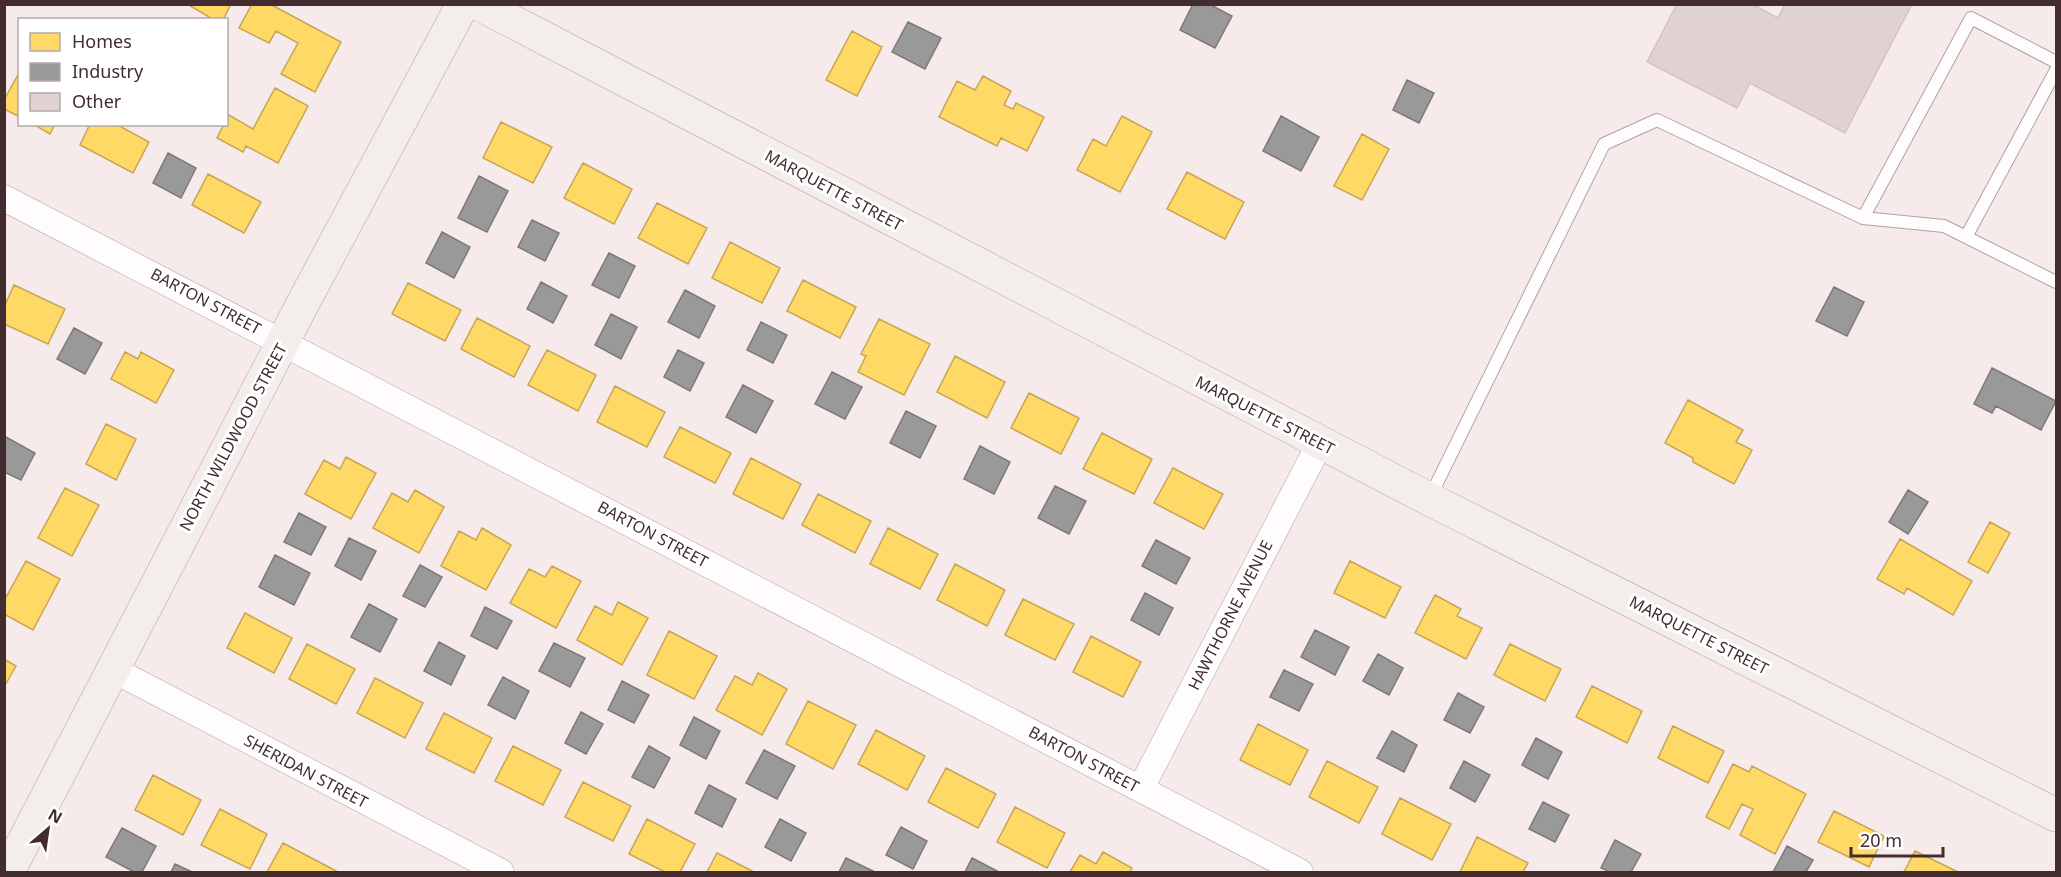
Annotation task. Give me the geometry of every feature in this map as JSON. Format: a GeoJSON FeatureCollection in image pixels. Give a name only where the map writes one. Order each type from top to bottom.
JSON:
{"type":"FeatureCollection","features":[{"type":"Feature","properties":{"kind":"street","name":"NORTH WILDWOOD STREET"},"geometry":{"type":"LineString","coordinates":[[8,873],[283,341],[463,4]]}},
{"type":"Feature","properties":{"kind":"street","name":"MARQUETTE STREET"},"geometry":{"type":"LineString","coordinates":[[479,4],[1320,443],[2056,815]]}},
{"type":"Feature","properties":{"kind":"street","name":"BARTON STREET"},"geometry":{"type":"LineString","coordinates":[[4,198],[283,341],[1300,873]]}},
{"type":"Feature","properties":{"kind":"street","name":"HAWTHORNE AVENUE"},"geometry":{"type":"LineString","coordinates":[[1141,788],[1320,443]]}},
{"type":"Feature","properties":{"kind":"street","name":"SHERIDAN STREET"},"geometry":{"type":"LineString","coordinates":[[112,669],[501,873]]}},
{"type":"Feature","properties":{"kind":"lane"},"geometry":{"type":"LineString","coordinates":[[1863,218],[1971,18],[2056,62]]}},
{"type":"Feature","properties":{"kind":"lane"},"geometry":{"type":"LineString","coordinates":[[1966,237],[2056,70]]}},
{"type":"Feature","properties":{"kind":"lane"},"geometry":{"type":"LineString","coordinates":[[1429,499],[1604,144],[1657,120],[1863,218],[1944,226],[2056,282]]}},
{"type":"Feature","properties":{"kind":"building: Homes"},"geometry":{"type":"Polygon","coordinates":[[[187,4],[231,4],[224,18],[211,18],[187,4]]]}},
{"type":"Feature","properties":{"kind":"building: Homes"},"geometry":{"type":"Polygon","coordinates":[[[252,4],[270,4],[341,42],[315,92],[281,74],[298,43],[276,31],[269,43],[239,28],[252,4]]]}},
{"type":"Feature","properties":{"kind":"building: Homes"},"geometry":{"type":"Polygon","coordinates":[[[852,31],[882,47],[857,96],[826,80],[852,31]]]}},
{"type":"Feature","properties":{"kind":"building: Homes"},"geometry":{"type":"Polygon","coordinates":[[[18,75],[18,116],[4,109],[4,100],[18,75]]]}},
{"type":"Feature","properties":{"kind":"building: Homes"},"geometry":{"type":"Polygon","coordinates":[[[983,76],[1011,91],[1004,105],[1013,109],[1016,103],[1044,117],[1027,151],[1001,138],[997,146],[939,117],[957,81],[975,90],[983,76]]]}},
{"type":"Feature","properties":{"kind":"building: Homes"},"geometry":{"type":"Polygon","coordinates":[[[275,88],[308,106],[278,163],[246,146],[243,152],[217,138],[223,126],[228,126],[229,115],[253,129],[275,88]]]}},
{"type":"Feature","properties":{"kind":"building: Homes"},"geometry":{"type":"Polygon","coordinates":[[[1122,116],[1152,132],[1120,192],[1077,170],[1093,139],[1106,146],[1122,116]]]}},
{"type":"Feature","properties":{"kind":"building: Homes"},"geometry":{"type":"Polygon","coordinates":[[[501,122],[552,147],[533,183],[483,158],[501,122]]]}},
{"type":"Feature","properties":{"kind":"building: Homes"},"geometry":{"type":"Polygon","coordinates":[[[36,126],[54,126],[50,134],[36,126]]]}},
{"type":"Feature","properties":{"kind":"building: Homes"},"geometry":{"type":"Polygon","coordinates":[[[89,126],[120,126],[149,142],[133,173],[80,145],[89,126]]]}},
{"type":"Feature","properties":{"kind":"building: Homes"},"geometry":{"type":"Polygon","coordinates":[[[1362,134],[1389,149],[1362,200],[1334,186],[1362,134]]]}},
{"type":"Feature","properties":{"kind":"building: Homes"},"geometry":{"type":"Polygon","coordinates":[[[583,163],[632,189],[614,224],[564,198],[583,163]]]}},
{"type":"Feature","properties":{"kind":"building: Homes"},"geometry":{"type":"Polygon","coordinates":[[[1187,172],[1244,202],[1225,239],[1167,209],[1187,172]]]}},
{"type":"Feature","properties":{"kind":"building: Homes"},"geometry":{"type":"Polygon","coordinates":[[[208,174],[261,202],[244,233],[192,205],[208,174]]]}},
{"type":"Feature","properties":{"kind":"building: Homes"},"geometry":{"type":"Polygon","coordinates":[[[657,203],[707,228],[688,264],[638,238],[657,203]]]}},
{"type":"Feature","properties":{"kind":"building: Homes"},"geometry":{"type":"Polygon","coordinates":[[[730,242],[780,268],[762,303],[712,278],[730,242]]]}},
{"type":"Feature","properties":{"kind":"building: Homes"},"geometry":{"type":"Polygon","coordinates":[[[803,280],[856,307],[840,338],[787,311],[803,280]]]}},
{"type":"Feature","properties":{"kind":"building: Homes"},"geometry":{"type":"Polygon","coordinates":[[[408,283],[461,310],[445,341],[392,314],[408,283]]]}},
{"type":"Feature","properties":{"kind":"building: Homes"},"geometry":{"type":"Polygon","coordinates":[[[14,285],[65,309],[48,344],[4,324],[4,307],[14,285]]]}},
{"type":"Feature","properties":{"kind":"building: Homes"},"geometry":{"type":"Polygon","coordinates":[[[477,318],[530,346],[514,377],[461,349],[477,318]]]}},
{"type":"Feature","properties":{"kind":"building: Homes"},"geometry":{"type":"Polygon","coordinates":[[[879,319],[930,344],[904,395],[858,372],[866,356],[861,354],[879,319]]]}},
{"type":"Feature","properties":{"kind":"building: Homes"},"geometry":{"type":"Polygon","coordinates":[[[547,350],[596,375],[578,411],[528,385],[547,350]]]}},
{"type":"Feature","properties":{"kind":"building: Homes"},"geometry":{"type":"Polygon","coordinates":[[[125,352],[138,359],[141,352],[174,370],[156,403],[111,379],[125,352]]]}},
{"type":"Feature","properties":{"kind":"building: Homes"},"geometry":{"type":"Polygon","coordinates":[[[955,356],[1005,382],[987,418],[937,392],[955,356]]]}},
{"type":"Feature","properties":{"kind":"building: Homes"},"geometry":{"type":"Polygon","coordinates":[[[615,386],[665,412],[647,447],[597,422],[615,386]]]}},
{"type":"Feature","properties":{"kind":"building: Homes"},"geometry":{"type":"Polygon","coordinates":[[[1029,393],[1079,418],[1061,454],[1011,428],[1029,393]]]}},
{"type":"Feature","properties":{"kind":"building: Homes"},"geometry":{"type":"Polygon","coordinates":[[[1688,400],[1743,430],[1736,442],[1752,450],[1734,484],[1693,462],[1693,458],[1665,443],[1688,400]]]}},
{"type":"Feature","properties":{"kind":"building: Homes"},"geometry":{"type":"Polygon","coordinates":[[[106,424],[136,439],[116,480],[86,464],[106,424]]]}},
{"type":"Feature","properties":{"kind":"building: Homes"},"geometry":{"type":"Polygon","coordinates":[[[680,427],[731,453],[715,483],[664,457],[680,427]]]}},
{"type":"Feature","properties":{"kind":"building: Homes"},"geometry":{"type":"Polygon","coordinates":[[[1102,433],[1152,459],[1134,494],[1083,469],[1102,433]]]}},
{"type":"Feature","properties":{"kind":"building: Homes"},"geometry":{"type":"Polygon","coordinates":[[[346,457],[376,473],[351,519],[305,494],[324,460],[340,469],[346,457]]]}},
{"type":"Feature","properties":{"kind":"building: Homes"},"geometry":{"type":"Polygon","coordinates":[[[751,458],[801,484],[783,519],[733,494],[751,458]]]}},
{"type":"Feature","properties":{"kind":"building: Homes"},"geometry":{"type":"Polygon","coordinates":[[[1173,468],[1223,494],[1204,529],[1154,503],[1173,468]]]}},
{"type":"Feature","properties":{"kind":"building: Homes"},"geometry":{"type":"Polygon","coordinates":[[[65,488],[99,505],[72,556],[38,538],[65,488]]]}},
{"type":"Feature","properties":{"kind":"building: Homes"},"geometry":{"type":"Polygon","coordinates":[[[415,490],[444,507],[419,553],[373,528],[392,493],[408,502],[415,490]]]}},
{"type":"Feature","properties":{"kind":"building: Homes"},"geometry":{"type":"Polygon","coordinates":[[[818,494],[871,521],[855,553],[802,525],[818,494]]]}},
{"type":"Feature","properties":{"kind":"building: Homes"},"geometry":{"type":"Polygon","coordinates":[[[1990,522],[2010,533],[1988,573],[1968,562],[1990,522]]]}},
{"type":"Feature","properties":{"kind":"building: Homes"},"geometry":{"type":"Polygon","coordinates":[[[482,528],[511,545],[486,590],[441,566],[459,531],[476,540],[482,528]]]}},
{"type":"Feature","properties":{"kind":"building: Homes"},"geometry":{"type":"Polygon","coordinates":[[[888,528],[938,554],[920,589],[870,564],[888,528]]]}},
{"type":"Feature","properties":{"kind":"building: Homes"},"geometry":{"type":"Polygon","coordinates":[[[1900,539],[1972,581],[1953,615],[1907,588],[1904,594],[1877,579],[1900,539]]]}},
{"type":"Feature","properties":{"kind":"building: Homes"},"geometry":{"type":"Polygon","coordinates":[[[26,561],[60,579],[33,630],[4,614],[4,601],[26,561]]]}},
{"type":"Feature","properties":{"kind":"building: Homes"},"geometry":{"type":"Polygon","coordinates":[[[1350,561],[1401,587],[1385,618],[1334,593],[1350,561]]]}},
{"type":"Feature","properties":{"kind":"building: Homes"},"geometry":{"type":"Polygon","coordinates":[[[955,564],[1005,590],[987,626],[937,600],[955,564]]]}},
{"type":"Feature","properties":{"kind":"building: Homes"},"geometry":{"type":"Polygon","coordinates":[[[552,566],[581,581],[556,628],[510,603],[529,569],[545,577],[552,566]]]}},
{"type":"Feature","properties":{"kind":"building: Homes"},"geometry":{"type":"Polygon","coordinates":[[[1435,595],[1461,609],[1457,616],[1482,628],[1466,659],[1415,633],[1435,595]]]}},
{"type":"Feature","properties":{"kind":"building: Homes"},"geometry":{"type":"Polygon","coordinates":[[[1023,599],[1074,624],[1055,660],[1005,635],[1023,599]]]}},
{"type":"Feature","properties":{"kind":"building: Homes"},"geometry":{"type":"Polygon","coordinates":[[[618,602],[648,618],[622,665],[577,640],[595,606],[612,615],[618,602]]]}},
{"type":"Feature","properties":{"kind":"building: Homes"},"geometry":{"type":"Polygon","coordinates":[[[245,613],[292,638],[274,673],[227,648],[245,613]]]}},
{"type":"Feature","properties":{"kind":"building: Homes"},"geometry":{"type":"Polygon","coordinates":[[[669,631],[717,656],[694,699],[647,675],[669,631]]]}},
{"type":"Feature","properties":{"kind":"building: Homes"},"geometry":{"type":"Polygon","coordinates":[[[1091,636],[1141,662],[1123,697],[1073,672],[1091,636]]]}},
{"type":"Feature","properties":{"kind":"building: Homes"},"geometry":{"type":"Polygon","coordinates":[[[307,644],[355,669],[336,704],[289,679],[307,644]]]}},
{"type":"Feature","properties":{"kind":"building: Homes"},"geometry":{"type":"Polygon","coordinates":[[[1510,644],[1561,669],[1545,701],[1494,675],[1510,644]]]}},
{"type":"Feature","properties":{"kind":"building: Homes"},"geometry":{"type":"Polygon","coordinates":[[[4,659],[16,666],[4,687],[4,659]]]}},
{"type":"Feature","properties":{"kind":"building: Homes"},"geometry":{"type":"Polygon","coordinates":[[[758,673],[787,689],[762,735],[716,710],[735,676],[752,685],[758,673]]]}},
{"type":"Feature","properties":{"kind":"building: Homes"},"geometry":{"type":"Polygon","coordinates":[[[375,678],[423,703],[405,738],[357,713],[375,678]]]}},
{"type":"Feature","properties":{"kind":"building: Homes"},"geometry":{"type":"Polygon","coordinates":[[[1592,686],[1642,711],[1627,743],[1576,717],[1592,686]]]}},
{"type":"Feature","properties":{"kind":"building: Homes"},"geometry":{"type":"Polygon","coordinates":[[[808,701],[856,725],[833,769],[786,744],[808,701]]]}},
{"type":"Feature","properties":{"kind":"building: Homes"},"geometry":{"type":"Polygon","coordinates":[[[444,713],[492,738],[474,773],[426,749],[444,713]]]}},
{"type":"Feature","properties":{"kind":"building: Homes"},"geometry":{"type":"Polygon","coordinates":[[[1258,724],[1308,750],[1290,785],[1240,760],[1258,724]]]}},
{"type":"Feature","properties":{"kind":"building: Homes"},"geometry":{"type":"Polygon","coordinates":[[[1673,726],[1724,751],[1708,783],[1658,758],[1673,726]]]}},
{"type":"Feature","properties":{"kind":"building: Homes"},"geometry":{"type":"Polygon","coordinates":[[[876,730],[925,756],[907,790],[858,764],[876,730]]]}},
{"type":"Feature","properties":{"kind":"building: Homes"},"geometry":{"type":"Polygon","coordinates":[[[513,746],[561,770],[543,805],[495,781],[513,746]]]}},
{"type":"Feature","properties":{"kind":"building: Homes"},"geometry":{"type":"Polygon","coordinates":[[[1327,761],[1378,787],[1359,823],[1309,797],[1327,761]]]}},
{"type":"Feature","properties":{"kind":"building: Homes"},"geometry":{"type":"Polygon","coordinates":[[[1733,764],[1749,772],[1752,766],[1806,794],[1775,854],[1740,835],[1753,809],[1742,804],[1729,829],[1706,817],[1733,764]]]}},
{"type":"Feature","properties":{"kind":"building: Homes"},"geometry":{"type":"Polygon","coordinates":[[[946,768],[996,794],[978,828],[928,802],[946,768]]]}},
{"type":"Feature","properties":{"kind":"building: Homes"},"geometry":{"type":"Polygon","coordinates":[[[153,775],[201,800],[183,835],[135,810],[153,775]]]}},
{"type":"Feature","properties":{"kind":"building: Homes"},"geometry":{"type":"Polygon","coordinates":[[[583,782],[631,806],[613,841],[565,817],[583,782]]]}},
{"type":"Feature","properties":{"kind":"building: Homes"},"geometry":{"type":"Polygon","coordinates":[[[1400,798],[1451,824],[1432,860],[1382,834],[1400,798]]]}},
{"type":"Feature","properties":{"kind":"building: Homes"},"geometry":{"type":"Polygon","coordinates":[[[1015,807],[1065,833],[1047,868],[997,842],[1015,807]]]}},
{"type":"Feature","properties":{"kind":"building: Homes"},"geometry":{"type":"Polygon","coordinates":[[[220,809],[267,834],[250,869],[201,845],[220,809]]]}},
{"type":"Feature","properties":{"kind":"building: Homes"},"geometry":{"type":"Polygon","coordinates":[[[1834,811],[1884,836],[1869,867],[1818,842],[1834,811]]]}},
{"type":"Feature","properties":{"kind":"building: Homes"},"geometry":{"type":"Polygon","coordinates":[[[647,819],[695,844],[680,872],[665,872],[629,854],[647,819]]]}},
{"type":"Feature","properties":{"kind":"building: Homes"},"geometry":{"type":"Polygon","coordinates":[[[1477,837],[1528,863],[1523,872],[1460,872],[1477,837]]]}},
{"type":"Feature","properties":{"kind":"building: Homes"},"geometry":{"type":"Polygon","coordinates":[[[283,843],[338,872],[267,872],[283,843]]]}},
{"type":"Feature","properties":{"kind":"building: Homes"},"geometry":{"type":"Polygon","coordinates":[[[1915,851],[1958,872],[1904,872],[1915,851]]]}},
{"type":"Feature","properties":{"kind":"building: Homes"},"geometry":{"type":"Polygon","coordinates":[[[1103,852],[1132,868],[1130,872],[1070,872],[1080,855],[1096,864],[1103,852]]]}},
{"type":"Feature","properties":{"kind":"building: Homes"},"geometry":{"type":"Polygon","coordinates":[[[717,853],[754,872],[707,872],[717,853]]]}},
{"type":"Feature","properties":{"kind":"building: Industry"},"geometry":{"type":"Polygon","coordinates":[[[1193,4],[1209,4],[1232,16],[1215,48],[1180,30],[1193,4]]]}},
{"type":"Feature","properties":{"kind":"building: Industry"},"geometry":{"type":"Polygon","coordinates":[[[908,22],[941,38],[925,69],[892,52],[908,22]]]}},
{"type":"Feature","properties":{"kind":"building: Industry"},"geometry":{"type":"Polygon","coordinates":[[[1407,80],[1434,93],[1419,123],[1393,110],[1407,80]]]}},
{"type":"Feature","properties":{"kind":"building: Industry"},"geometry":{"type":"Polygon","coordinates":[[[1281,116],[1319,137],[1301,171],[1263,151],[1281,116]]]}},
{"type":"Feature","properties":{"kind":"building: Industry"},"geometry":{"type":"Polygon","coordinates":[[[168,153],[196,168],[181,198],[153,183],[168,153]]]}},
{"type":"Feature","properties":{"kind":"building: Industry"},"geometry":{"type":"Polygon","coordinates":[[[479,176],[508,191],[487,232],[458,218],[479,176]]]}},
{"type":"Feature","properties":{"kind":"building: Industry"},"geometry":{"type":"Polygon","coordinates":[[[532,220],[559,233],[545,261],[518,247],[532,220]]]}},
{"type":"Feature","properties":{"kind":"building: Industry"},"geometry":{"type":"Polygon","coordinates":[[[442,232],[470,247],[454,278],[426,263],[442,232]]]}},
{"type":"Feature","properties":{"kind":"building: Industry"},"geometry":{"type":"Polygon","coordinates":[[[609,253],[635,266],[619,298],[592,285],[609,253]]]}},
{"type":"Feature","properties":{"kind":"building: Industry"},"geometry":{"type":"Polygon","coordinates":[[[541,282],[567,296],[553,323],[527,309],[541,282]]]}},
{"type":"Feature","properties":{"kind":"building: Industry"},"geometry":{"type":"Polygon","coordinates":[[[1834,287],[1864,302],[1847,336],[1816,321],[1834,287]]]}},
{"type":"Feature","properties":{"kind":"building: Industry"},"geometry":{"type":"Polygon","coordinates":[[[685,290],[715,306],[699,338],[668,322],[685,290]]]}},
{"type":"Feature","properties":{"kind":"building: Industry"},"geometry":{"type":"Polygon","coordinates":[[[611,314],[637,327],[621,359],[595,345],[611,314]]]}},
{"type":"Feature","properties":{"kind":"building: Industry"},"geometry":{"type":"Polygon","coordinates":[[[761,322],[787,335],[773,363],[747,350],[761,322]]]}},
{"type":"Feature","properties":{"kind":"building: Industry"},"geometry":{"type":"Polygon","coordinates":[[[74,328],[102,343],[85,374],[57,359],[74,328]]]}},
{"type":"Feature","properties":{"kind":"building: Industry"},"geometry":{"type":"Polygon","coordinates":[[[678,350],[704,363],[690,391],[664,377],[678,350]]]}},
{"type":"Feature","properties":{"kind":"building: Industry"},"geometry":{"type":"Polygon","coordinates":[[[1992,368],[2056,401],[2041,430],[1996,406],[1992,413],[1974,404],[1992,368]]]}},
{"type":"Feature","properties":{"kind":"building: Industry"},"geometry":{"type":"Polygon","coordinates":[[[832,372],[862,387],[845,419],[815,404],[832,372]]]}},
{"type":"Feature","properties":{"kind":"building: Industry"},"geometry":{"type":"Polygon","coordinates":[[[743,385],[773,401],[756,433],[726,417],[743,385]]]}},
{"type":"Feature","properties":{"kind":"building: Industry"},"geometry":{"type":"Polygon","coordinates":[[[906,411],[936,426],[920,458],[890,443],[906,411]]]}},
{"type":"Feature","properties":{"kind":"building: Industry"},"geometry":{"type":"Polygon","coordinates":[[[4,436],[35,453],[21,480],[4,472],[4,436]]]}},
{"type":"Feature","properties":{"kind":"building: Industry"},"geometry":{"type":"Polygon","coordinates":[[[980,446],[1010,462],[994,494],[964,479],[980,446]]]}},
{"type":"Feature","properties":{"kind":"building: Industry"},"geometry":{"type":"Polygon","coordinates":[[[1055,486],[1086,501],[1069,534],[1038,518],[1055,486]]]}},
{"type":"Feature","properties":{"kind":"building: Industry"},"geometry":{"type":"Polygon","coordinates":[[[1908,490],[1928,502],[1908,534],[1889,522],[1908,490]]]}},
{"type":"Feature","properties":{"kind":"building: Industry"},"geometry":{"type":"Polygon","coordinates":[[[299,513],[326,527],[311,555],[284,542],[299,513]]]}},
{"type":"Feature","properties":{"kind":"building: Industry"},"geometry":{"type":"Polygon","coordinates":[[[349,538],[376,551],[361,580],[335,566],[349,538]]]}},
{"type":"Feature","properties":{"kind":"building: Industry"},"geometry":{"type":"Polygon","coordinates":[[[1156,540],[1190,558],[1176,584],[1142,566],[1156,540]]]}},
{"type":"Feature","properties":{"kind":"building: Industry"},"geometry":{"type":"Polygon","coordinates":[[[275,555],[310,573],[294,605],[259,587],[275,555]]]}},
{"type":"Feature","properties":{"kind":"building: Industry"},"geometry":{"type":"Polygon","coordinates":[[[420,565],[442,577],[425,607],[403,596],[420,565]]]}},
{"type":"Feature","properties":{"kind":"building: Industry"},"geometry":{"type":"Polygon","coordinates":[[[1145,593],[1173,608],[1159,635],[1131,620],[1145,593]]]}},
{"type":"Feature","properties":{"kind":"building: Industry"},"geometry":{"type":"Polygon","coordinates":[[[369,604],[397,619],[380,652],[351,637],[369,604]]]}},
{"type":"Feature","properties":{"kind":"building: Industry"},"geometry":{"type":"Polygon","coordinates":[[[485,607],[512,621],[497,649],[471,636],[485,607]]]}},
{"type":"Feature","properties":{"kind":"building: Industry"},"geometry":{"type":"Polygon","coordinates":[[[1315,630],[1349,647],[1335,675],[1301,657],[1315,630]]]}},
{"type":"Feature","properties":{"kind":"building: Industry"},"geometry":{"type":"Polygon","coordinates":[[[439,642],[465,656],[451,685],[424,671],[439,642]]]}},
{"type":"Feature","properties":{"kind":"building: Industry"},"geometry":{"type":"Polygon","coordinates":[[[554,643],[585,658],[570,687],[539,671],[554,643]]]}},
{"type":"Feature","properties":{"kind":"building: Industry"},"geometry":{"type":"Polygon","coordinates":[[[1378,654],[1403,668],[1389,695],[1363,681],[1378,654]]]}},
{"type":"Feature","properties":{"kind":"building: Industry"},"geometry":{"type":"Polygon","coordinates":[[[1284,670],[1313,684],[1299,711],[1270,697],[1284,670]]]}},
{"type":"Feature","properties":{"kind":"building: Industry"},"geometry":{"type":"Polygon","coordinates":[[[503,677],[529,691],[515,719],[488,705],[503,677]]]}},
{"type":"Feature","properties":{"kind":"building: Industry"},"geometry":{"type":"Polygon","coordinates":[[[622,681],[649,695],[634,723],[608,710],[622,681]]]}},
{"type":"Feature","properties":{"kind":"building: Industry"},"geometry":{"type":"Polygon","coordinates":[[[1458,693],[1484,707],[1470,733],[1444,720],[1458,693]]]}},
{"type":"Feature","properties":{"kind":"building: Industry"},"geometry":{"type":"Polygon","coordinates":[[[581,712],[603,724],[586,754],[565,743],[581,712]]]}},
{"type":"Feature","properties":{"kind":"building: Industry"},"geometry":{"type":"Polygon","coordinates":[[[694,717],[720,731],[706,759],[680,745],[694,717]]]}},
{"type":"Feature","properties":{"kind":"building: Industry"},"geometry":{"type":"Polygon","coordinates":[[[1392,731],[1417,745],[1404,772],[1377,758],[1392,731]]]}},
{"type":"Feature","properties":{"kind":"building: Industry"},"geometry":{"type":"Polygon","coordinates":[[[1536,738],[1562,752],[1548,779],[1522,765],[1536,738]]]}},
{"type":"Feature","properties":{"kind":"building: Industry"},"geometry":{"type":"Polygon","coordinates":[[[649,746],[670,758],[654,788],[632,777],[649,746]]]}},
{"type":"Feature","properties":{"kind":"building: Industry"},"geometry":{"type":"Polygon","coordinates":[[[764,750],[795,766],[777,799],[746,783],[764,750]]]}},
{"type":"Feature","properties":{"kind":"building: Industry"},"geometry":{"type":"Polygon","coordinates":[[[1464,761],[1490,775],[1475,802],[1450,788],[1464,761]]]}},
{"type":"Feature","properties":{"kind":"building: Industry"},"geometry":{"type":"Polygon","coordinates":[[[709,785],[736,799],[722,827],[695,813],[709,785]]]}},
{"type":"Feature","properties":{"kind":"building: Industry"},"geometry":{"type":"Polygon","coordinates":[[[1543,802],[1569,815],[1555,842],[1529,829],[1543,802]]]}},
{"type":"Feature","properties":{"kind":"building: Industry"},"geometry":{"type":"Polygon","coordinates":[[[780,819],[806,833],[791,861],[765,847],[780,819]]]}},
{"type":"Feature","properties":{"kind":"building: Industry"},"geometry":{"type":"Polygon","coordinates":[[[901,827],[927,841],[913,869],[886,855],[901,827]]]}},
{"type":"Feature","properties":{"kind":"building: Industry"},"geometry":{"type":"Polygon","coordinates":[[[122,828],[156,846],[142,872],[134,872],[106,857],[122,828]]]}},
{"type":"Feature","properties":{"kind":"building: Industry"},"geometry":{"type":"Polygon","coordinates":[[[1615,840],[1641,854],[1631,872],[1610,872],[1601,868],[1615,840]]]}},
{"type":"Feature","properties":{"kind":"building: Industry"},"geometry":{"type":"Polygon","coordinates":[[[1787,846],[1813,860],[1806,872],[1773,872],[1787,846]]]}},
{"type":"Feature","properties":{"kind":"building: Industry"},"geometry":{"type":"Polygon","coordinates":[[[846,858],[873,871],[839,872],[846,858]]]}},
{"type":"Feature","properties":{"kind":"building: Industry"},"geometry":{"type":"Polygon","coordinates":[[[972,858],[999,872],[965,872],[972,858]]]}},
{"type":"Feature","properties":{"kind":"building: Industry"},"geometry":{"type":"Polygon","coordinates":[[[175,864],[192,872],[171,872],[175,864]]]}},
{"type":"Feature","properties":{"kind":"building: Other"},"geometry":{"type":"Polygon","coordinates":[[[1677,4],[1752,4],[1778,18],[1785,4],[1912,4],[1845,133],[1750,83],[1737,108],[1647,62],[1677,4]]]}}]}
